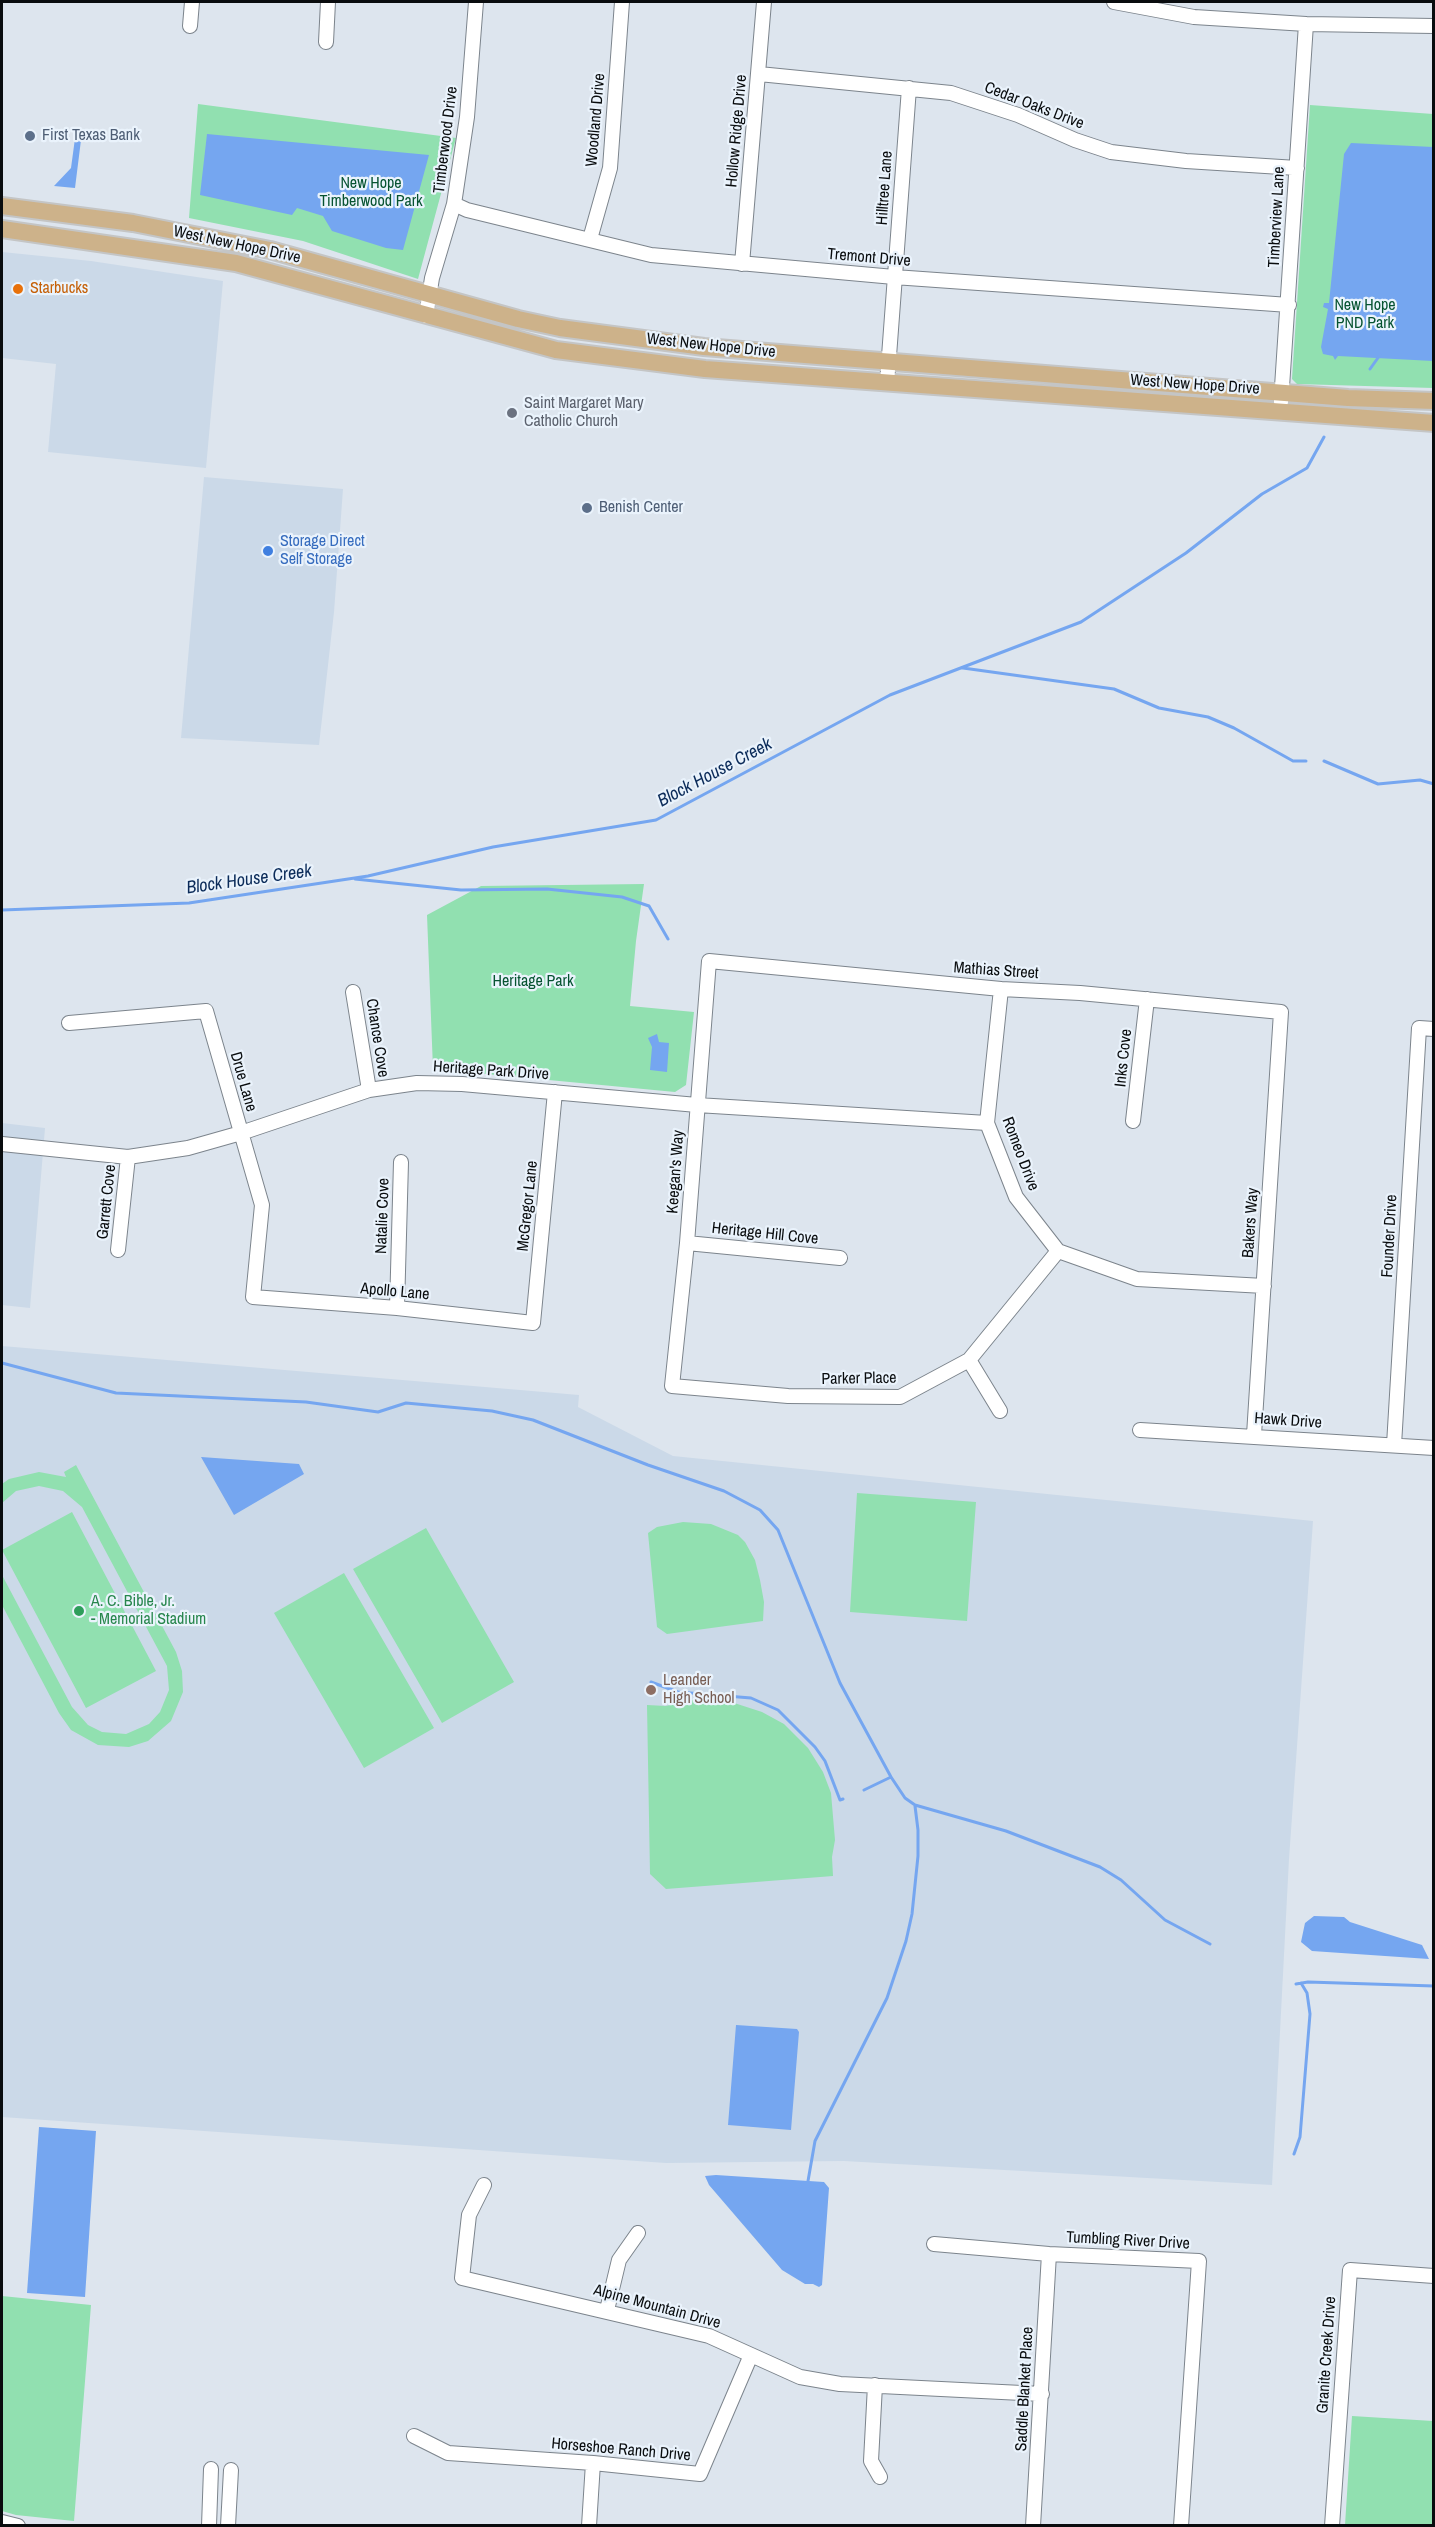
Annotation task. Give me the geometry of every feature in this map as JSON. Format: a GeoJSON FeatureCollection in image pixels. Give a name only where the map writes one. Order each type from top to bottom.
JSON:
{"type":"FeatureCollection","features":[{"type":"Feature","properties":{"kind":"main road","name":"West New Hope Drive"},"geometry":{"type":"LineString","coordinates":[[3,206],[133,223],[270,250],[518,319],[560,328],[704,347],[1348,398],[1434,401]]}},
{"type":"Feature","properties":{"kind":"main road","name":"West New Hope Drive"},"geometry":{"type":"LineString","coordinates":[[2,229],[237,264],[556,350],[705,369],[1434,423]]}},
{"type":"Feature","properties":{"kind":"main road"},"geometry":{"type":"LineString","coordinates":[[1381,420],[1387,412],[1398,410],[1434,412]]}},
{"type":"Feature","properties":{"kind":"street"},"geometry":{"type":"LineString","coordinates":[[190,26],[192,2]]}},
{"type":"Feature","properties":{"kind":"street"},"geometry":{"type":"LineString","coordinates":[[326,42],[328,2]]}},
{"type":"Feature","properties":{"kind":"street","name":"Timberwood Drive"},"geometry":{"type":"LineString","coordinates":[[426,316],[432,278],[454,204],[467,117],[476,2]]}},
{"type":"Feature","properties":{"kind":"street","name":"Woodland Drive"},"geometry":{"type":"LineString","coordinates":[[590,239],[610,168],[622,2]]}},
{"type":"Feature","properties":{"kind":"street","name":"Hollow Ridge Drive"},"geometry":{"type":"LineString","coordinates":[[742,264],[764,2]]}},
{"type":"Feature","properties":{"kind":"street"},"geometry":{"type":"LineString","coordinates":[[1114,2],[1194,16],[1306,24],[1434,26]]}},
{"type":"Feature","properties":{"kind":"street","name":"Timberview Lane"},"geometry":{"type":"LineString","coordinates":[[1280,413],[1306,24]]}},
{"type":"Feature","properties":{"kind":"street","name":"Cedar Oaks Drive"},"geometry":{"type":"LineString","coordinates":[[759,74],[951,93],[1018,115],[1075,141],[1111,152],[1186,161],[1297,168]]}},
{"type":"Feature","properties":{"kind":"street","name":"Hilltree Lane"},"geometry":{"type":"LineString","coordinates":[[887,383],[909,88]]}},
{"type":"Feature","properties":{"kind":"street","name":"Tremont Drive"},"geometry":{"type":"LineString","coordinates":[[454,204],[466,210],[651,255],[894,277],[1288,305]]}},
{"type":"Feature","properties":{"kind":"street","name":"Mathias Street"},"geometry":{"type":"LineString","coordinates":[[710,961],[1001,989],[1080,993],[1281,1012]]}},
{"type":"Feature","properties":{"kind":"street","name":"Keegan's Way"},"geometry":{"type":"LineString","coordinates":[[672,1386],[687,1243],[710,961]]}},
{"type":"Feature","properties":{"kind":"street","name":"Romeo Drive"},"geometry":{"type":"LineString","coordinates":[[1001,989],[987,1123],[1016,1197],[1058,1251]]}},
{"type":"Feature","properties":{"kind":"street","name":"Chance Cove"},"geometry":{"type":"LineString","coordinates":[[353,992],[369,1090]]}},
{"type":"Feature","properties":{"kind":"street","name":"Inks Cove"},"geometry":{"type":"LineString","coordinates":[[1133,1121],[1147,999]]}},
{"type":"Feature","properties":{"kind":"street","name":"Drue Lane"},"geometry":{"type":"LineString","coordinates":[[69,1023],[206,1011],[262,1206],[253,1297]]}},
{"type":"Feature","properties":{"kind":"street","name":"Bakers Way"},"geometry":{"type":"LineString","coordinates":[[1254,1436],[1281,1012]]}},
{"type":"Feature","properties":{"kind":"street","name":"Founder Drive"},"geometry":{"type":"LineString","coordinates":[[1394,1445],[1419,1028],[1434,1029]]}},
{"type":"Feature","properties":{"kind":"street","name":"Heritage Park Drive"},"geometry":{"type":"LineString","coordinates":[[2,1144],[128,1157],[188,1148],[241,1133],[369,1090],[417,1083],[462,1084],[697,1105],[987,1123]]}},
{"type":"Feature","properties":{"kind":"street","name":"McGregor Lane"},"geometry":{"type":"LineString","coordinates":[[533,1323],[555,1092]]}},
{"type":"Feature","properties":{"kind":"street","name":"Garrett Cove"},"geometry":{"type":"LineString","coordinates":[[118,1250],[128,1157]]}},
{"type":"Feature","properties":{"kind":"street","name":"Natalie Cove"},"geometry":{"type":"LineString","coordinates":[[397,1308],[401,1162]]}},
{"type":"Feature","properties":{"kind":"street","name":"Heritage Hill Cove"},"geometry":{"type":"LineString","coordinates":[[687,1243],[840,1258]]}},
{"type":"Feature","properties":{"kind":"street"},"geometry":{"type":"LineString","coordinates":[[1058,1251],[1137,1279],[1264,1286]]}},
{"type":"Feature","properties":{"kind":"street","name":"Parker Place"},"geometry":{"type":"LineString","coordinates":[[672,1386],[788,1396],[900,1397],[969,1360],[1058,1251]]}},
{"type":"Feature","properties":{"kind":"street","name":"Apollo Lane"},"geometry":{"type":"LineString","coordinates":[[253,1297],[397,1308],[533,1323]]}},
{"type":"Feature","properties":{"kind":"street"},"geometry":{"type":"LineString","coordinates":[[969,1360],[1000,1411]]}},
{"type":"Feature","properties":{"kind":"street","name":"Hawk Drive"},"geometry":{"type":"LineString","coordinates":[[1140,1430],[1434,1448]]}},
{"type":"Feature","properties":{"kind":"street","name":"Alpine Mountain Drive"},"geometry":{"type":"LineString","coordinates":[[484,2185],[469,2215],[462,2278],[607,2310],[710,2336],[800,2377],[840,2384],[1042,2394]]}},
{"type":"Feature","properties":{"kind":"street"},"geometry":{"type":"LineString","coordinates":[[607,2310],[619,2259],[638,2233]]}},
{"type":"Feature","properties":{"kind":"street","name":"Tumbling River Drive"},"geometry":{"type":"LineString","coordinates":[[934,2244],[1049,2254],[1199,2261],[1181,2526]]}},
{"type":"Feature","properties":{"kind":"street","name":"Saddle Blanket Place"},"geometry":{"type":"LineString","coordinates":[[1033,2526],[1049,2254]]}},
{"type":"Feature","properties":{"kind":"street","name":"Granite Creek Drive"},"geometry":{"type":"LineString","coordinates":[[1332,2526],[1350,2271],[1434,2276]]}},
{"type":"Feature","properties":{"kind":"street","name":"Horseshoe Ranch Drive"},"geometry":{"type":"LineString","coordinates":[[414,2436],[448,2453],[593,2463],[700,2474],[751,2355]]}},
{"type":"Feature","properties":{"kind":"street"},"geometry":{"type":"LineString","coordinates":[[874,2385],[871,2461],[880,2477]]}},
{"type":"Feature","properties":{"kind":"street"},"geometry":{"type":"LineString","coordinates":[[590,2526],[593,2463]]}},
{"type":"Feature","properties":{"kind":"street"},"geometry":{"type":"LineString","coordinates":[[209,2526],[211,2469]]}},
{"type":"Feature","properties":{"kind":"street"},"geometry":{"type":"LineString","coordinates":[[228,2526],[231,2470]]}},
{"type":"Feature","properties":{"kind":"street"},"geometry":{"type":"LineString","coordinates":[[2,2522],[18,2526]]}},
{"type":"Feature","properties":{"kind":"shaded area"},"geometry":{"type":"Polygon","coordinates":[[[2,252],[91,261],[223,281],[206,468],[48,452],[56,364],[2,358],[2,252]]]}},
{"type":"Feature","properties":{"kind":"shaded area","name":"Storage Direct Self Storage"},"geometry":{"type":"Polygon","coordinates":[[[204,477],[343,489],[334,612],[319,745],[181,738],[204,477]]]}},
{"type":"Feature","properties":{"kind":"shaded area"},"geometry":{"type":"Polygon","coordinates":[[[2,1123],[45,1128],[30,1308],[2,1305],[2,1123]]]}},
{"type":"Feature","properties":{"kind":"shaded area","name":"Leander High School"},"geometry":{"type":"Polygon","coordinates":[[[2,1346],[579,1395],[578,1407],[673,1456],[1313,1521],[1289,1859],[1272,2185],[844,2161],[666,2163],[2,2117],[2,1346]]]}},
{"type":"Feature","properties":{"kind":"green space","name":"New Hope Timberwood Park"},"geometry":{"type":"Polygon","coordinates":[[[198,104],[456,138],[418,279],[303,241],[189,218],[198,104]]]}},
{"type":"Feature","properties":{"kind":"green space","name":"New Hope PND Park"},"geometry":{"type":"Polygon","coordinates":[[[1310,105],[1433,114],[1433,388],[1297,384],[1292,379],[1310,105]]]}},
{"type":"Feature","properties":{"kind":"green space","name":"Heritage Park"},"geometry":{"type":"Polygon","coordinates":[[[644,884],[630,1006],[694,1012],[686,1085],[675,1092],[433,1069],[427,915],[481,886],[644,884]]]}},
{"type":"Feature","properties":{"kind":"green space","name":"A. C. Bible, Jr. - Memorial Stadium"},"geometry":{"type":"Polygon","coordinates":[[[76,1465],[176,1652],[182,1671],[183,1692],[171,1721],[148,1741],[129,1747],[98,1745],[71,1730],[59,1713],[2,1605],[2,1575],[72,1707],[88,1725],[102,1732],[126,1734],[149,1724],[160,1712],[169,1690],[167,1666],[82,1507],[63,1491],[39,1486],[16,1491],[2,1503],[2,1484],[9,1479],[39,1472],[66,1477],[64,1472],[76,1465]]]}},
{"type":"Feature","properties":{"kind":"green space"},"geometry":{"type":"Polygon","coordinates":[[[857,1493],[976,1502],[967,1621],[850,1612],[857,1493]]]}},
{"type":"Feature","properties":{"kind":"green space","name":"A. C. Bible, Jr. - Memorial Stadium"},"geometry":{"type":"Polygon","coordinates":[[[72,1512],[156,1671],[86,1708],[2,1550],[72,1512]]]}},
{"type":"Feature","properties":{"kind":"green space"},"geometry":{"type":"Polygon","coordinates":[[[683,1522],[711,1524],[738,1535],[745,1542],[755,1560],[760,1580],[764,1602],[763,1621],[667,1634],[657,1627],[648,1533],[657,1527],[683,1522]]]}},
{"type":"Feature","properties":{"kind":"green space"},"geometry":{"type":"Polygon","coordinates":[[[426,1528],[514,1682],[442,1723],[353,1569],[426,1528]]]}},
{"type":"Feature","properties":{"kind":"green space"},"geometry":{"type":"Polygon","coordinates":[[[344,1573],[434,1728],[364,1768],[274,1613],[344,1573]]]}},
{"type":"Feature","properties":{"kind":"green space"},"geometry":{"type":"Polygon","coordinates":[[[696,1699],[725,1700],[762,1712],[784,1724],[808,1748],[823,1772],[831,1793],[835,1840],[832,1857],[833,1876],[666,1889],[650,1874],[647,1705],[666,1706],[696,1699]]]}},
{"type":"Feature","properties":{"kind":"green space"},"geometry":{"type":"Polygon","coordinates":[[[2,2296],[91,2305],[74,2521],[16,2515],[2,2511],[2,2296]]]}},
{"type":"Feature","properties":{"kind":"green space"},"geometry":{"type":"Polygon","coordinates":[[[1352,2416],[1433,2421],[1433,2525],[1345,2525],[1352,2416]]]}},
{"type":"Feature","properties":{"kind":"water"},"geometry":{"type":"Polygon","coordinates":[[[76,131],[82,132],[75,188],[54,186],[71,168],[76,131]]]}},
{"type":"Feature","properties":{"kind":"water"},"geometry":{"type":"Polygon","coordinates":[[[207,134],[429,155],[403,250],[386,248],[332,231],[323,216],[297,208],[292,215],[200,195],[207,134]]]}},
{"type":"Feature","properties":{"kind":"water"},"geometry":{"type":"Polygon","coordinates":[[[1351,143],[1433,147],[1433,361],[1338,356],[1335,360],[1333,356],[1323,354],[1321,347],[1328,309],[1323,307],[1324,303],[1329,303],[1344,154],[1351,143]]]}},
{"type":"Feature","properties":{"kind":"water"},"geometry":{"type":"Polygon","coordinates":[[[657,1034],[659,1042],[669,1043],[667,1072],[650,1070],[652,1047],[648,1038],[657,1034]]]}},
{"type":"Feature","properties":{"kind":"water"},"geometry":{"type":"Polygon","coordinates":[[[201,1457],[299,1464],[304,1474],[234,1515],[201,1457]]]}},
{"type":"Feature","properties":{"kind":"water"},"geometry":{"type":"Polygon","coordinates":[[[1314,1916],[1344,1917],[1350,1922],[1422,1945],[1429,1959],[1312,1951],[1301,1942],[1305,1923],[1314,1916]]]}},
{"type":"Feature","properties":{"kind":"water"},"geometry":{"type":"Polygon","coordinates":[[[736,2025],[797,2029],[799,2032],[791,2130],[728,2125],[736,2025]]]}},
{"type":"Feature","properties":{"kind":"water"},"geometry":{"type":"Polygon","coordinates":[[[39,2127],[96,2131],[85,2297],[27,2293],[39,2127]]]}},
{"type":"Feature","properties":{"kind":"water"},"geometry":{"type":"Polygon","coordinates":[[[705,2176],[824,2182],[829,2188],[822,2285],[819,2287],[805,2284],[782,2270],[709,2185],[705,2176]]]}},
{"type":"Feature","properties":{"kind":"waterway"},"geometry":{"type":"LineString","coordinates":[[1370,369],[1380,355]]}},
{"type":"Feature","properties":{"kind":"waterway","name":"Block House Creek"},"geometry":{"type":"LineString","coordinates":[[2,910],[189,903],[368,876],[493,847],[656,820],[890,695],[1081,622],[1186,553],[1262,494],[1307,468],[1324,437]]}},
{"type":"Feature","properties":{"kind":"waterway","name":"Block House Creek"},"geometry":{"type":"LineString","coordinates":[[963,668],[1114,689],[1159,708],[1208,717],[1234,728],[1293,761],[1306,761]]}},
{"type":"Feature","properties":{"kind":"waterway","name":"Block House Creek"},"geometry":{"type":"LineString","coordinates":[[1324,761],[1378,784],[1420,780],[1434,784]]}},
{"type":"Feature","properties":{"kind":"waterway"},"geometry":{"type":"LineString","coordinates":[[355,879],[461,890],[547,889],[622,897],[649,906],[668,939]]}},
{"type":"Feature","properties":{"kind":"waterway"},"geometry":{"type":"LineString","coordinates":[[2,1363],[116,1393],[306,1402],[378,1412],[406,1403],[492,1411],[533,1420],[648,1465],[724,1491],[760,1510],[778,1530],[840,1683],[891,1777],[905,1798],[915,1805],[1006,1831],[1100,1867],[1121,1880],[1165,1920],[1210,1944]]}},
{"type":"Feature","properties":{"kind":"waterway"},"geometry":{"type":"LineString","coordinates":[[651,1682],[678,1692],[751,1698],[778,1710],[815,1747],[825,1761],[840,1800],[843,1799]]}},
{"type":"Feature","properties":{"kind":"waterway"},"geometry":{"type":"LineString","coordinates":[[864,1790],[891,1777]]}},
{"type":"Feature","properties":{"kind":"waterway"},"geometry":{"type":"LineString","coordinates":[[808,2181],[815,2141],[887,1998],[906,1941],[912,1914],[918,1856],[915,1806]]}},
{"type":"Feature","properties":{"kind":"waterway"},"geometry":{"type":"LineString","coordinates":[[1296,1984],[1308,1982],[1434,1986]]}},
{"type":"Feature","properties":{"kind":"waterway"},"geometry":{"type":"LineString","coordinates":[[1294,2154],[1300,2137],[1310,2014],[1307,1993],[1301,1983]]}},
{"type":"Feature","properties":{"kind":"place","name":"First Texas Bank"},"geometry":{"type":"Point","coordinates":[30,136]}},
{"type":"Feature","properties":{"kind":"place","name":"Starbucks"},"geometry":{"type":"Point","coordinates":[18,289]}},
{"type":"Feature","properties":{"kind":"place","name":"Saint Margaret Mary Catholic Church"},"geometry":{"type":"Point","coordinates":[512,413]}},
{"type":"Feature","properties":{"kind":"place","name":"Benish Center"},"geometry":{"type":"Point","coordinates":[587,508]}},
{"type":"Feature","properties":{"kind":"place","name":"Storage Direct Self Storage"},"geometry":{"type":"Point","coordinates":[268,551]}},
{"type":"Feature","properties":{"kind":"place","name":"A. C. Bible, Jr. - Memorial Stadium"},"geometry":{"type":"Point","coordinates":[79,1611]}},
{"type":"Feature","properties":{"kind":"place","name":"Leander High School"},"geometry":{"type":"Point","coordinates":[651,1690]}}]}
